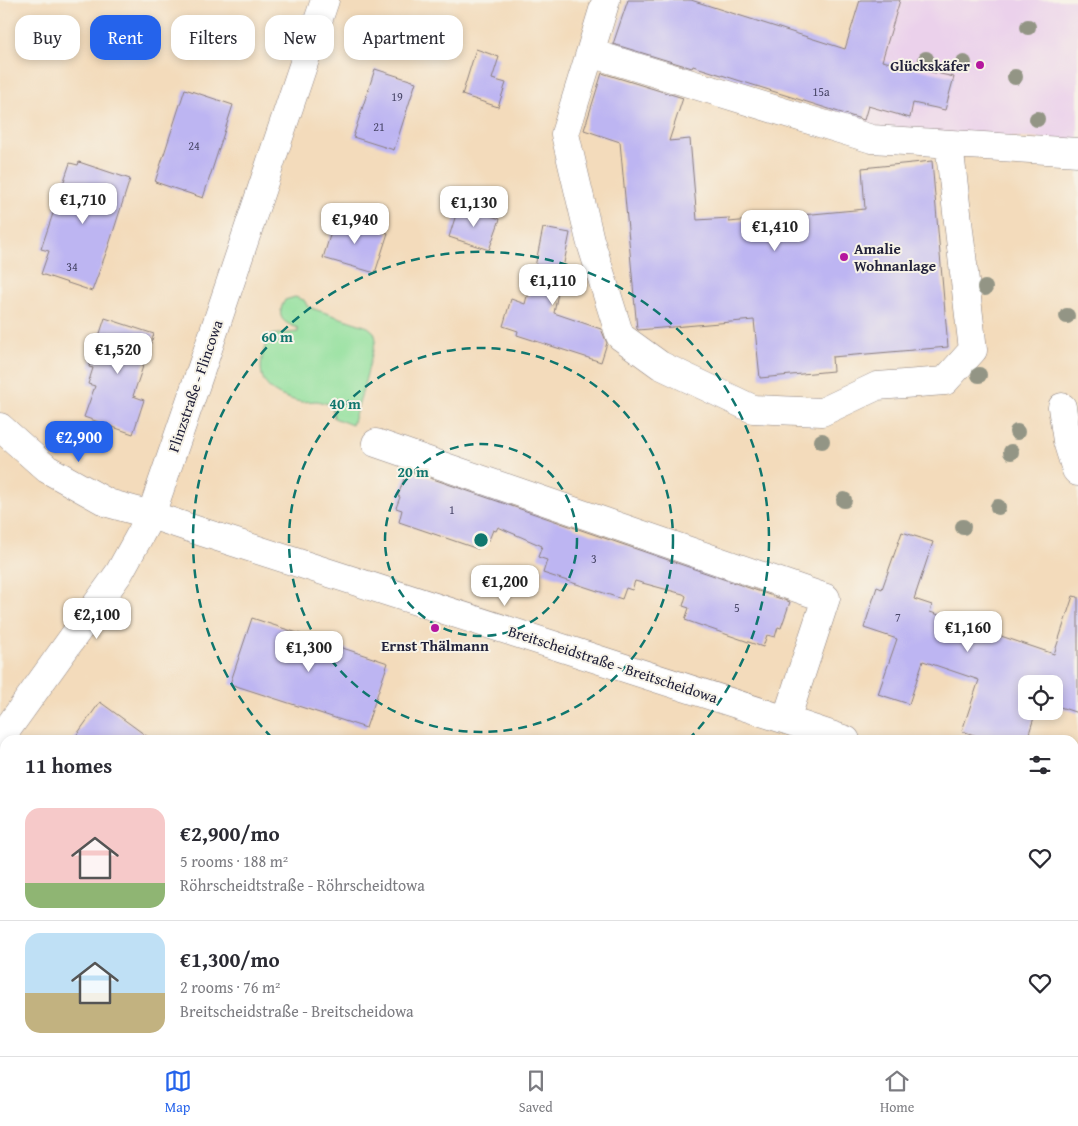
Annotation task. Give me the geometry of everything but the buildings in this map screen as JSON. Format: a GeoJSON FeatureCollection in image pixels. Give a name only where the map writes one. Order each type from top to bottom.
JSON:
{"type":"FeatureCollection","features":[{"type":"Feature","properties":{"kind":"street","name":"Flinzstraße - Flincowa"},"geometry":{"type":"LineString","coordinates":[[3,735],[119,573],[151,514],[325,0]]}},
{"type":"Feature","properties":{"kind":"street"},"geometry":{"type":"LineString","coordinates":[[606,0],[565,134],[590,240],[620,336],[660,365],[754,409],[822,412],[877,386],[945,381],[973,350],[949,144]]}},
{"type":"Feature","properties":{"kind":"street"},"geometry":{"type":"LineString","coordinates":[[590,53],[872,138],[1078,152]]}},
{"type":"Feature","properties":{"kind":"street"},"geometry":{"type":"LineString","coordinates":[[1062,407],[1067,441],[1078,472]]}},
{"type":"Feature","properties":{"kind":"street","name":"Breitscheidstraße - Breitscheidowa"},"geometry":{"type":"LineString","coordinates":[[0,426],[47,468],[108,503],[151,514],[831,735]]}},
{"type":"Feature","properties":{"kind":"street"},"geometry":{"type":"LineString","coordinates":[[376,443],[826,598],[786,720]]}},
{"type":"Feature","properties":{"kind":"shaded area","name":"Glückskäfer"},"geometry":{"type":"Polygon","coordinates":[[[900,0],[1078,0],[1078,141],[863,129],[900,0]]]}},
{"type":"Feature","properties":{"kind":"green space"},"geometry":{"type":"Polygon","coordinates":[[[295,297],[304,300],[308,307],[368,327],[374,332],[376,339],[352,425],[334,418],[332,405],[317,401],[301,402],[282,396],[273,391],[263,378],[261,370],[263,353],[269,335],[298,332],[298,328],[288,324],[281,315],[285,300],[295,297]]]}},
{"type":"Feature","properties":{"kind":"place","name":"Glückskäfer"},"geometry":{"type":"Point","coordinates":[980,65]}},
{"type":"Feature","properties":{"kind":"place","name":"Amalie Wohnanlage"},"geometry":{"type":"Point","coordinates":[844,257]}},
{"type":"Feature","properties":{"kind":"place","name":"Ernst Thälmann"},"geometry":{"type":"Point","coordinates":[435,628]}}]}
